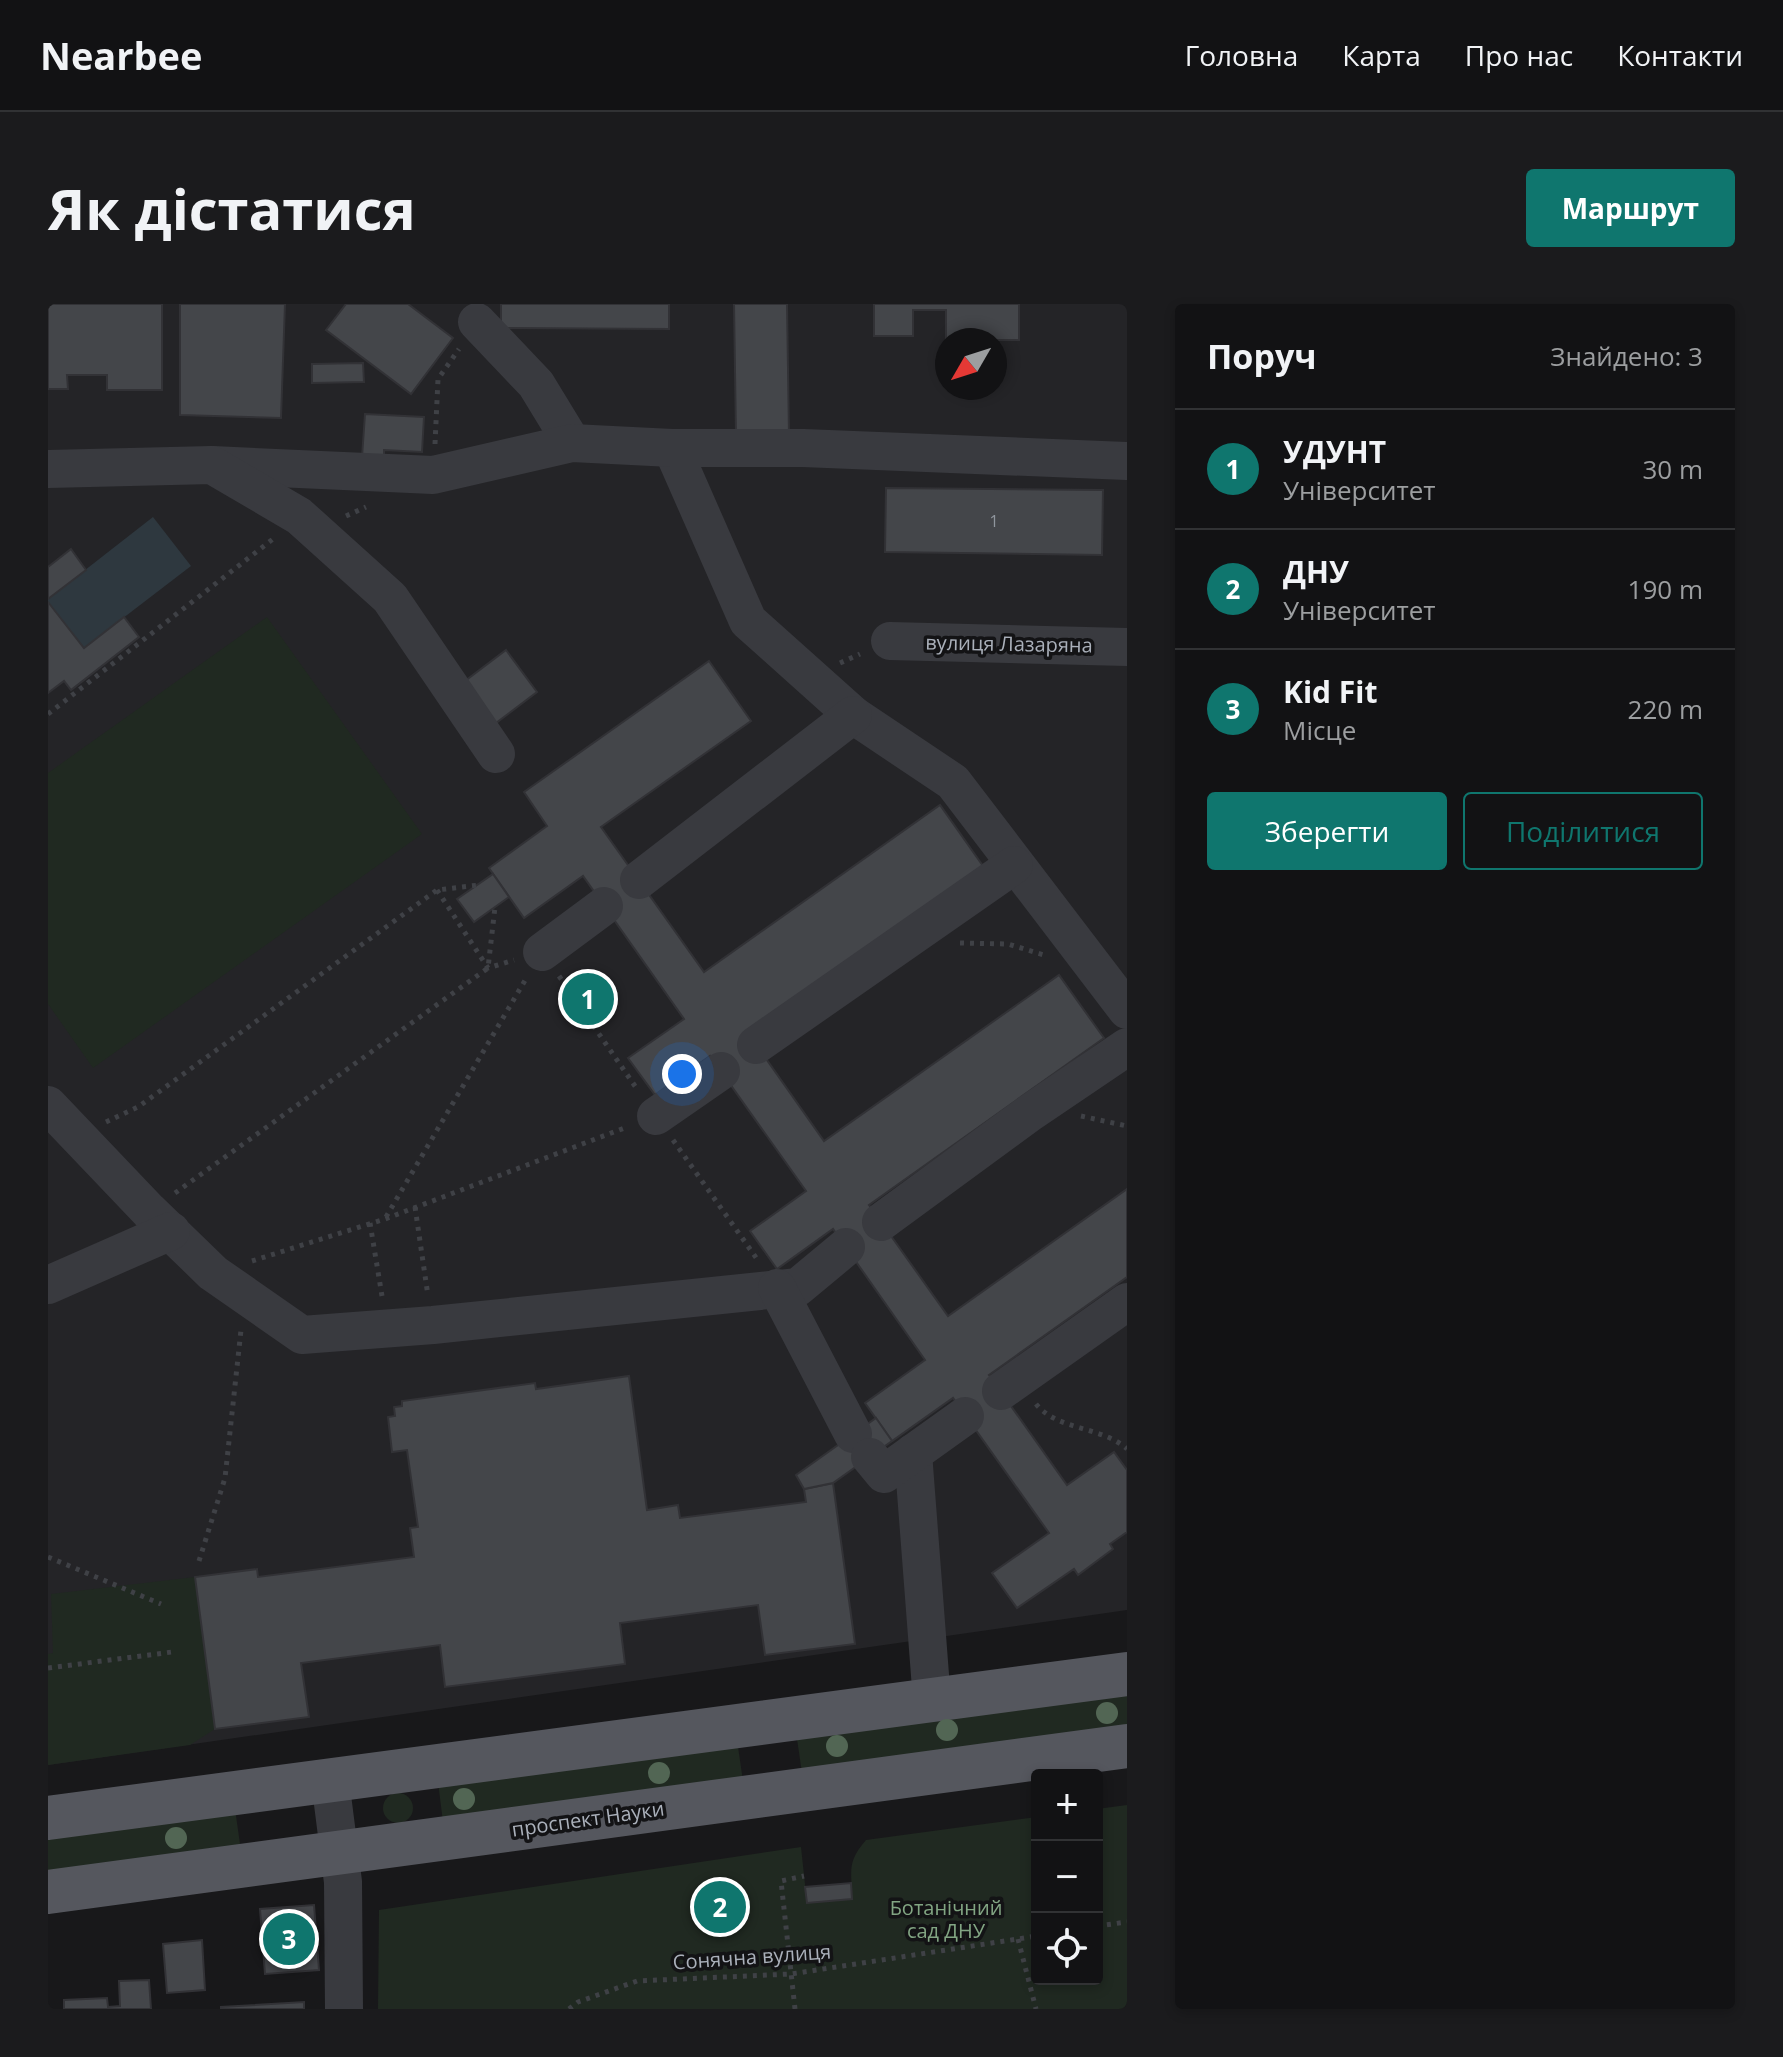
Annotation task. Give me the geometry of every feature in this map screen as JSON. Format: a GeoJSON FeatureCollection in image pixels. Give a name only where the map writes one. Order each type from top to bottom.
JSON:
{"type":"FeatureCollection","features":[{"type":"Feature","properties":{"kind":"main road"},"geometry":{"type":"LineString","coordinates":[[48,1818],[1127,1674]]}},
{"type":"Feature","properties":{"kind":"main road","name":"проспект Науки"},"geometry":{"type":"LineString","coordinates":[[48,1892],[1127,1746]]}},
{"type":"Feature","properties":{"kind":"street"},"geometry":{"type":"LineString","coordinates":[[477,322],[536,384],[572,443]]}},
{"type":"Feature","properties":{"kind":"street"},"geometry":{"type":"LineString","coordinates":[[48,469],[212,465],[433,475],[572,443],[672,448],[803,448],[1127,461]]}},
{"type":"Feature","properties":{"kind":"street"},"geometry":{"type":"LineString","coordinates":[[672,448],[748,621],[853,715],[953,782],[1127,1010]]}},
{"type":"Feature","properties":{"kind":"street"},"geometry":{"type":"LineString","coordinates":[[212,465],[299,516],[390,598],[496,754]]}},
{"type":"Feature","properties":{"kind":"street","name":"вулиця Лазаряна"},"geometry":{"type":"LineString","coordinates":[[890,641],[1127,647]]}},
{"type":"Feature","properties":{"kind":"street"},"geometry":{"type":"LineString","coordinates":[[639,880],[853,715]]}},
{"type":"Feature","properties":{"kind":"street"},"geometry":{"type":"LineString","coordinates":[[756,1045],[1014,865]]}},
{"type":"Feature","properties":{"kind":"street"},"geometry":{"type":"LineString","coordinates":[[542,952],[604,906]]}},
{"type":"Feature","properties":{"kind":"street"},"geometry":{"type":"LineString","coordinates":[[881,1222],[1031,1112],[1127,1047]]}},
{"type":"Feature","properties":{"kind":"street"},"geometry":{"type":"LineString","coordinates":[[656,1116],[721,1071]]}},
{"type":"Feature","properties":{"kind":"street"},"geometry":{"type":"LineString","coordinates":[[48,1105],[213,1273],[302,1335],[433,1325],[798,1287],[846,1247]]}},
{"type":"Feature","properties":{"kind":"street"},"geometry":{"type":"LineString","coordinates":[[48,1285],[160,1221]]}},
{"type":"Feature","properties":{"kind":"street"},"geometry":{"type":"LineString","coordinates":[[777,1288],[861,1446],[884,1474],[965,1416]]}},
{"type":"Feature","properties":{"kind":"street"},"geometry":{"type":"LineString","coordinates":[[1009,1386],[1127,1302]]}},
{"type":"Feature","properties":{"kind":"street"},"geometry":{"type":"LineString","coordinates":[[913,1453],[932,1701]]}},
{"type":"Feature","properties":{"kind":"street"},"geometry":{"type":"LineString","coordinates":[[330,1780],[343,1882],[344,2009]]}},
{"type":"Feature","properties":{"kind":"path"},"geometry":{"type":"LineString","coordinates":[[433,475],[438,379],[477,322]]}},
{"type":"Feature","properties":{"kind":"path"},"geometry":{"type":"LineString","coordinates":[[48,714],[276,536],[315,530],[368,506]]}},
{"type":"Feature","properties":{"kind":"path"},"geometry":{"type":"LineString","coordinates":[[77,1135],[138,1107],[437,890],[479,885]]}},
{"type":"Feature","properties":{"kind":"path"},"geometry":{"type":"LineString","coordinates":[[437,890],[488,968]]}},
{"type":"Feature","properties":{"kind":"path"},"geometry":{"type":"LineString","coordinates":[[488,968],[495,907]]}},
{"type":"Feature","properties":{"kind":"path"},"geometry":{"type":"LineString","coordinates":[[901,943],[1008,944],[1092,965]]}},
{"type":"Feature","properties":{"kind":"path"},"geometry":{"type":"LineString","coordinates":[[160,1221],[488,968],[542,952]]}},
{"type":"Feature","properties":{"kind":"path"},"geometry":{"type":"LineString","coordinates":[[385,1219],[542,952]]}},
{"type":"Feature","properties":{"kind":"path"},"geometry":{"type":"LineString","coordinates":[[213,1273],[385,1219],[656,1116]]}},
{"type":"Feature","properties":{"kind":"path"},"geometry":{"type":"LineString","coordinates":[[415,1207],[433,1325]]}},
{"type":"Feature","properties":{"kind":"path"},"geometry":{"type":"LineString","coordinates":[[370,1223],[387,1328]]}},
{"type":"Feature","properties":{"kind":"path"},"geometry":{"type":"LineString","coordinates":[[199,1561],[225,1478],[244,1294]]}},
{"type":"Feature","properties":{"kind":"path"},"geometry":{"type":"LineString","coordinates":[[1009,1386],[1054,1418],[1095,1432],[1127,1449]]}},
{"type":"Feature","properties":{"kind":"path"},"geometry":{"type":"LineString","coordinates":[[48,1557],[161,1604]]}},
{"type":"Feature","properties":{"kind":"path"},"geometry":{"type":"LineString","coordinates":[[48,1668],[172,1652]]}},
{"type":"Feature","properties":{"kind":"path"},"geometry":{"type":"LineString","coordinates":[[795,2009],[781,1881],[804,1876]]}},
{"type":"Feature","properties":{"kind":"path"},"geometry":{"type":"LineString","coordinates":[[1103,1925],[1127,1922]]}},
{"type":"Feature","properties":{"kind":"path","name":"Сонячна вулиця"},"geometry":{"type":"LineString","coordinates":[[569,2009],[578,2002],[637,1981],[791,1974],[1031,1937]]}},
{"type":"Feature","properties":{"kind":"path"},"geometry":{"type":"LineString","coordinates":[[1018,1939],[1036,2009]]}},
{"type":"Feature","properties":{"kind":"shaded area"},"geometry":{"type":"Polygon","coordinates":[[[48,304],[1127,304],[1127,1610],[48,1765],[48,304]]]}},
{"type":"Feature","properties":{"kind":"shaded area"},"geometry":{"type":"Polygon","coordinates":[[[153,517],[191,566],[84,648],[48,599],[153,517]]]}},
{"type":"Feature","properties":{"kind":"green space"},"geometry":{"type":"Polygon","coordinates":[[[267,617],[422,834],[93,1068],[48,1004],[48,773],[267,617]]]}},
{"type":"Feature","properties":{"kind":"green space"},"geometry":{"type":"Polygon","coordinates":[[[195,1577],[215,1729],[190,1745],[48,1765],[48,1654],[53,1653],[51,1594],[195,1577]]]}},
{"type":"Feature","properties":{"kind":"green space"},"geometry":{"type":"Polygon","coordinates":[[[1127,1687],[1127,1729],[802,1773],[796,1732],[1127,1687]]]}},
{"type":"Feature","properties":{"kind":"green space"},"geometry":{"type":"Polygon","coordinates":[[[737,1740],[743,1781],[443,1822],[438,1782],[737,1740]]]}},
{"type":"Feature","properties":{"kind":"green space"},"geometry":{"type":"Polygon","coordinates":[[[398,1793],[409,1797],[413,1808],[409,1819],[398,1823],[387,1819],[383,1808],[387,1797],[398,1793]]]}},
{"type":"Feature","properties":{"kind":"green space","name":"Ботанічний сад ДНУ"},"geometry":{"type":"Polygon","coordinates":[[[1127,1805],[1127,2009],[378,2009],[379,1910],[801,1847],[807,1903],[852,1899],[853,1861],[866,1840],[1031,1818],[1031,1985],[1103,1985],[1103,1808],[1127,1805]]]}},
{"type":"Feature","properties":{"kind":"green space"},"geometry":{"type":"Polygon","coordinates":[[[235,1809],[241,1851],[48,1878],[48,1835],[235,1809]]]}},
{"type":"Feature","properties":{"kind":"building"},"geometry":{"type":"Polygon","coordinates":[[[48,304],[162,304],[162,390],[107,390],[107,375],[67,375],[68,389],[48,389],[48,304]]]}},
{"type":"Feature","properties":{"kind":"building"},"geometry":{"type":"Polygon","coordinates":[[[180,304],[285,304],[281,418],[180,415],[180,304]]]}},
{"type":"Feature","properties":{"kind":"building"},"geometry":{"type":"Polygon","coordinates":[[[346,304],[408,304],[453,338],[411,394],[326,330],[346,304]]]}},
{"type":"Feature","properties":{"kind":"building"},"geometry":{"type":"Polygon","coordinates":[[[501,304],[669,304],[669,329],[501,328],[501,304]]]}},
{"type":"Feature","properties":{"kind":"building"},"geometry":{"type":"Polygon","coordinates":[[[734,304],[787,304],[789,435],[736,436],[734,304]]]}},
{"type":"Feature","properties":{"kind":"building"},"geometry":{"type":"Polygon","coordinates":[[[874,304],[1019,304],[1019,340],[1007,340],[1007,328],[946,328],[946,310],[913,310],[913,336],[874,336],[874,304]]]}},
{"type":"Feature","properties":{"kind":"building"},"geometry":{"type":"Polygon","coordinates":[[[363,363],[364,382],[312,383],[312,364],[363,363]]]}},
{"type":"Feature","properties":{"kind":"building"},"geometry":{"type":"Polygon","coordinates":[[[365,414],[424,417],[422,452],[384,450],[384,459],[362,457],[365,414]]]}},
{"type":"Feature","properties":{"kind":"building"},"geometry":{"type":"Polygon","coordinates":[[[886,488],[1103,490],[1102,555],[885,552],[886,488]]]}},
{"type":"Feature","properties":{"kind":"building"},"geometry":{"type":"Polygon","coordinates":[[[71,549],[86,570],[48,599],[48,567],[71,549]]]}},
{"type":"Feature","properties":{"kind":"building"},"geometry":{"type":"Polygon","coordinates":[[[48,602],[84,648],[124,617],[139,637],[71,690],[64,681],[48,693],[48,602]]]}},
{"type":"Feature","properties":{"kind":"building"},"geometry":{"type":"Polygon","coordinates":[[[506,650],[537,692],[496,723],[465,681],[506,650]]]}},
{"type":"Feature","properties":{"kind":"building"},"geometry":{"type":"Polygon","coordinates":[[[709,661],[751,721],[601,827],[704,972],[940,805],[983,866],[748,1033],[824,1141],[1059,975],[1104,1038],[869,1205],[948,1316],[1127,1189],[1127,1277],[989,1375],[1067,1485],[1114,1452],[1127,1470],[1127,1532],[1110,1544],[1113,1549],[1078,1575],[1074,1569],[1017,1608],[992,1573],[1049,1533],[953,1398],[892,1441],[865,1403],[925,1360],[833,1229],[777,1269],[750,1231],[806,1191],[710,1056],[655,1095],[628,1058],[684,1019],[583,876],[524,918],[489,868],[547,826],[524,792],[709,661]]]}},
{"type":"Feature","properties":{"kind":"building"},"geometry":{"type":"Polygon","coordinates":[[[493,874],[509,897],[474,922],[457,899],[493,874]]]}},
{"type":"Feature","properties":{"kind":"building"},"geometry":{"type":"Polygon","coordinates":[[[629,1376],[647,1510],[678,1505],[680,1518],[806,1502],[804,1489],[833,1483],[855,1644],[765,1655],[758,1605],[620,1623],[625,1664],[445,1687],[440,1645],[301,1663],[309,1717],[215,1729],[195,1577],[257,1569],[258,1577],[414,1557],[410,1528],[418,1527],[407,1450],[392,1452],[388,1417],[395,1416],[394,1407],[402,1406],[402,1401],[535,1383],[536,1389],[629,1376]]]}},
{"type":"Feature","properties":{"kind":"building"},"geometry":{"type":"Polygon","coordinates":[[[876,1418],[892,1441],[833,1483],[804,1489],[796,1475],[876,1418]]]}},
{"type":"Feature","properties":{"kind":"building"},"geometry":{"type":"Polygon","coordinates":[[[851,1883],[852,1899],[807,1903],[805,1887],[851,1883]]]}},
{"type":"Feature","properties":{"kind":"building"},"geometry":{"type":"Polygon","coordinates":[[[314,1905],[319,1970],[265,1974],[260,1909],[314,1905]]]}},
{"type":"Feature","properties":{"kind":"building"},"geometry":{"type":"Polygon","coordinates":[[[202,1940],[205,1990],[167,1993],[163,1944],[202,1940]]]}},
{"type":"Feature","properties":{"kind":"building"},"geometry":{"type":"Polygon","coordinates":[[[149,1980],[151,2009],[64,2009],[64,2000],[107,1998],[108,2007],[120,2006],[119,1981],[149,1980]]]}},
{"type":"Feature","properties":{"kind":"building"},"geometry":{"type":"Polygon","coordinates":[[[304,2002],[304,2009],[221,2009],[221,2007],[304,2002]]]}},
{"type":"Feature","properties":{"kind":"place","name":"УДУНТ"},"geometry":{"type":"Point","coordinates":[588,999]}},
{"type":"Feature","properties":{"kind":"place","name":"ДНУ"},"geometry":{"type":"Point","coordinates":[720,1907]}},
{"type":"Feature","properties":{"kind":"place","name":"Kid Fit"},"geometry":{"type":"Point","coordinates":[289,1939]}}]}
